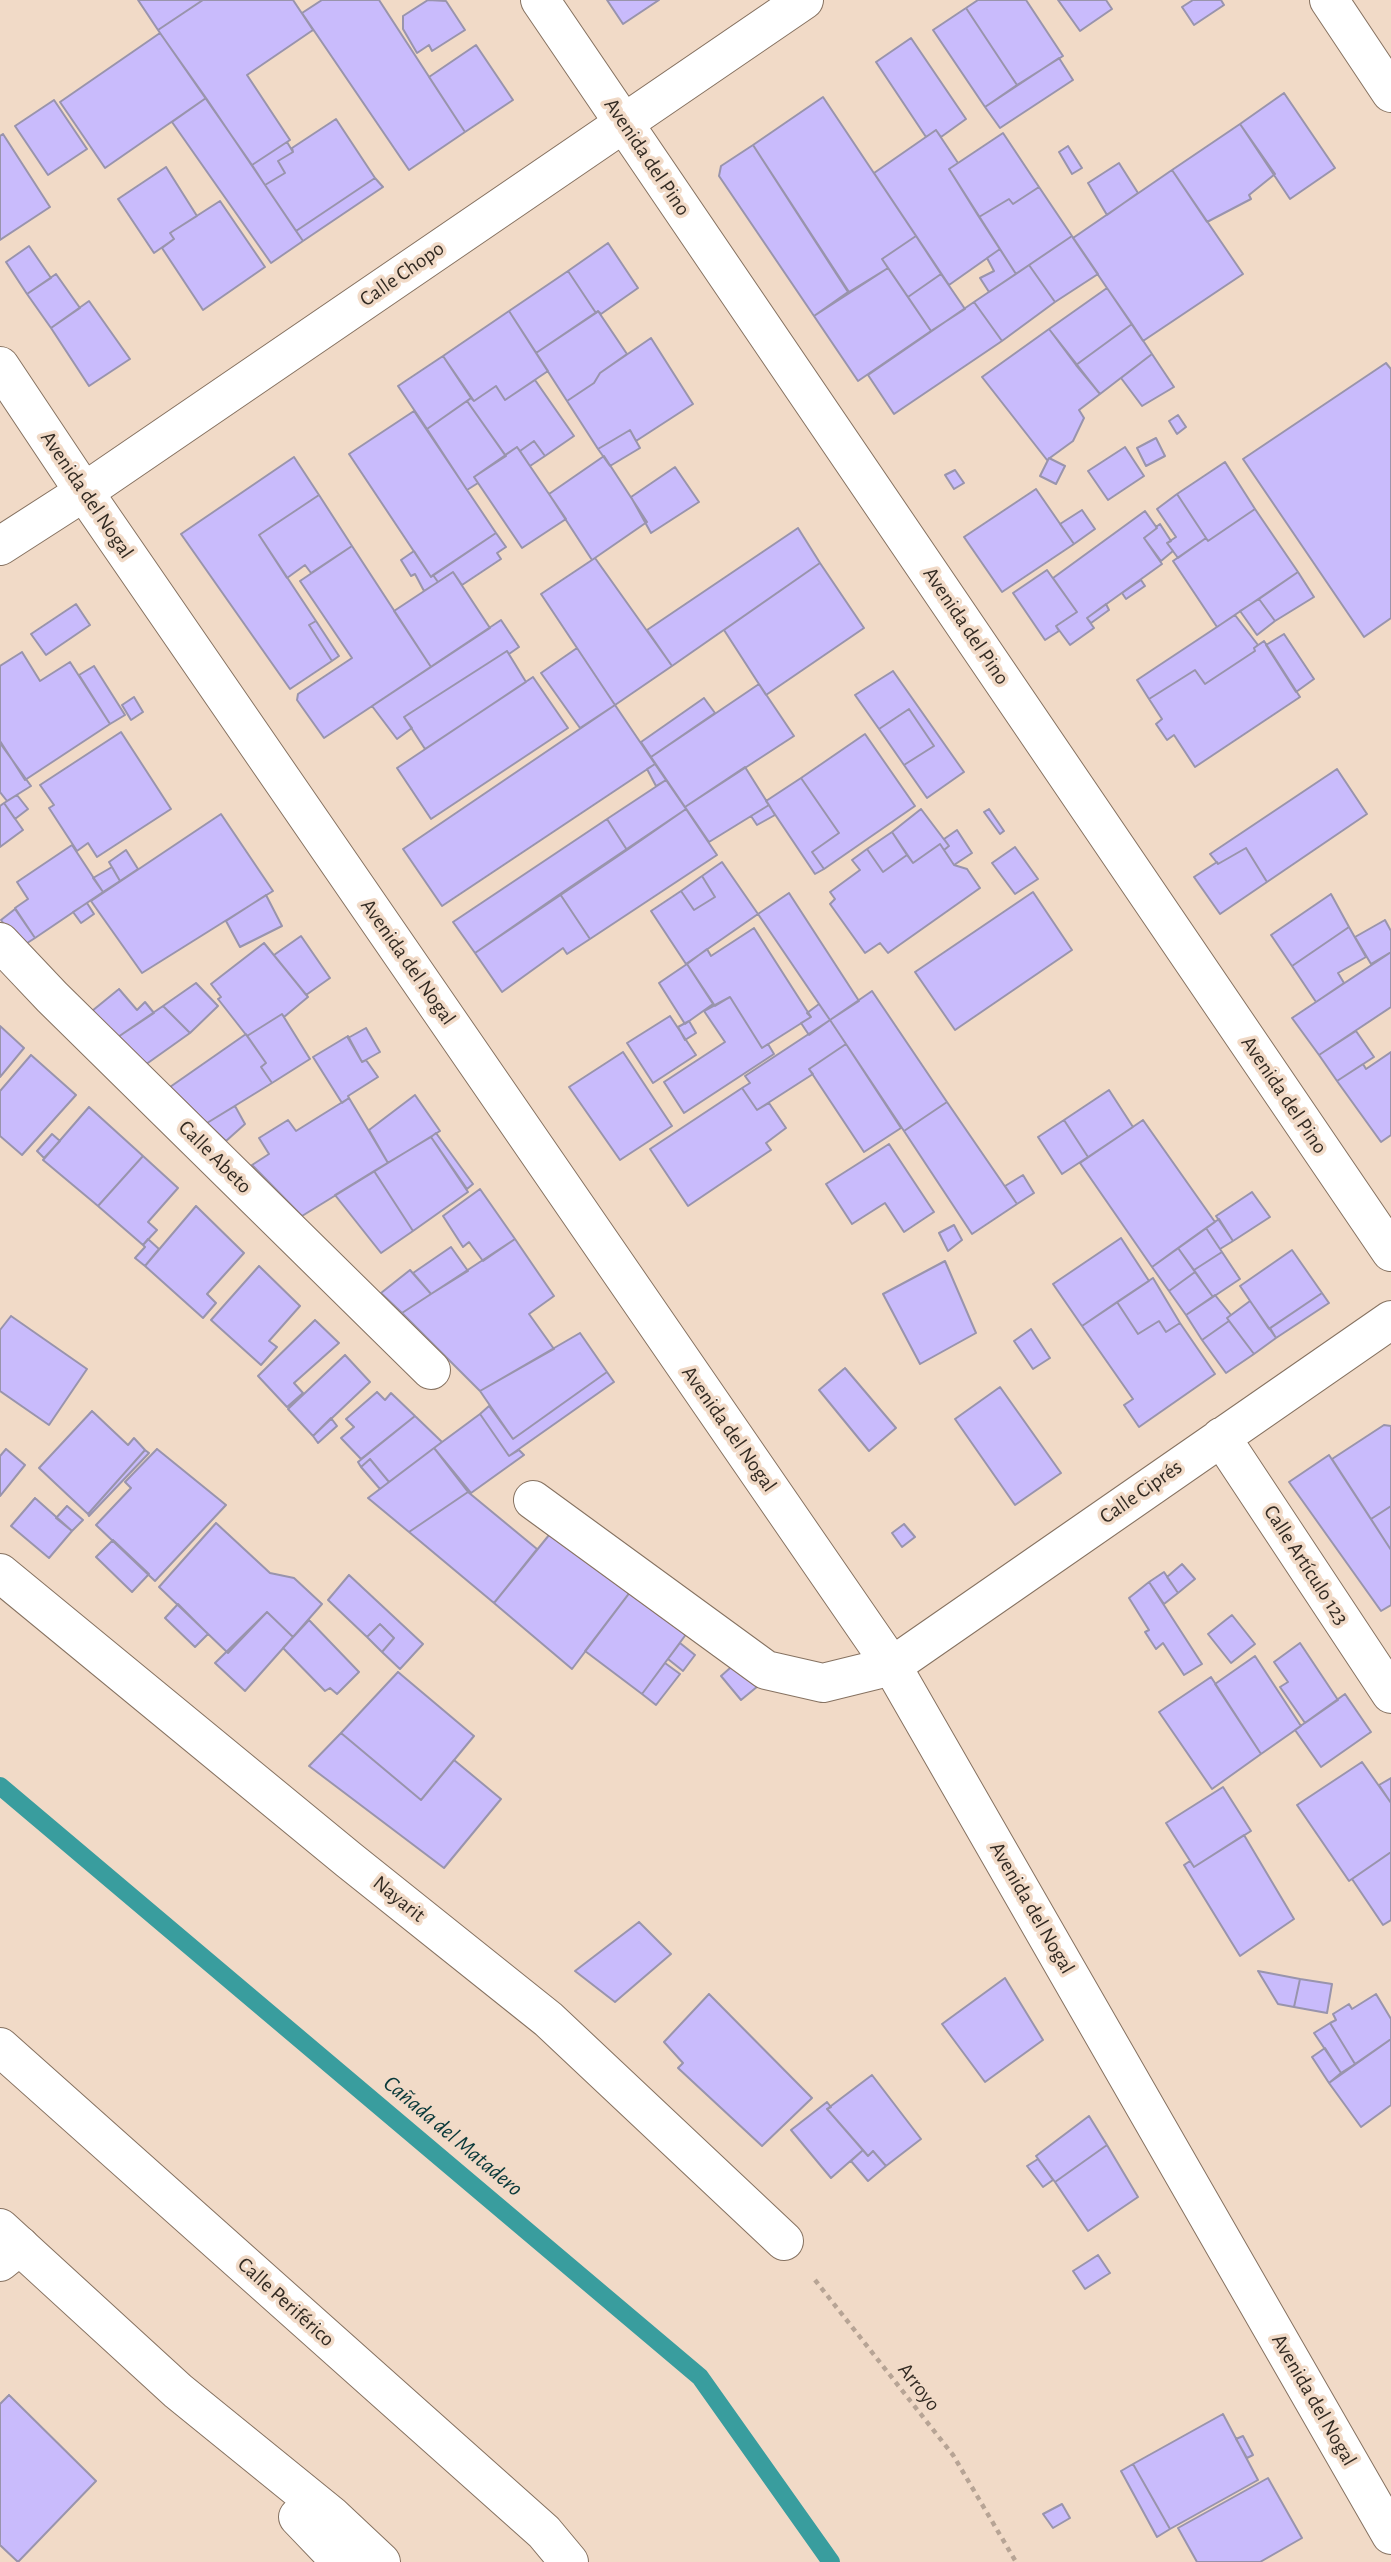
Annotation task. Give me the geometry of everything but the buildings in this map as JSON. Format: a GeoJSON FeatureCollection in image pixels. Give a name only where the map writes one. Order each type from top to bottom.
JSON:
{"type":"FeatureCollection","features":[{"type":"Feature","properties":{"kind":"main road","name":"Avenida del Pino"},"geometry":{"type":"LineString","coordinates":[[540,0],[1391,1252]]}},
{"type":"Feature","properties":{"kind":"main road","name":"Calle Chopo"},"geometry":{"type":"LineString","coordinates":[[0,546],[85,492],[804,0]]}},
{"type":"Feature","properties":{"kind":"main road"},"geometry":{"type":"LineString","coordinates":[[1329,0],[1391,93]]}},
{"type":"Feature","properties":{"kind":"main road","name":"Avenida del Nogal"},"geometry":{"type":"LineString","coordinates":[[0,366],[892,1666],[1391,2535]]}},
{"type":"Feature","properties":{"kind":"main road","name":"Calle Abeto"},"geometry":{"type":"LineString","coordinates":[[0,942],[52,997],[431,1370]]}},
{"type":"Feature","properties":{"kind":"main road","name":"Calle Ciprés"},"geometry":{"type":"LineString","coordinates":[[892,1666],[1391,1320]]}},
{"type":"Feature","properties":{"kind":"main road","name":"Calle Artículo 123"},"geometry":{"type":"LineString","coordinates":[[1221,1437],[1391,1694]]}},
{"type":"Feature","properties":{"kind":"main road"},"geometry":{"type":"LineString","coordinates":[[533,1500],[766,1670],[822,1683],[892,1666]]}},
{"type":"Feature","properties":{"kind":"main road","name":"Nayarit"},"geometry":{"type":"LineString","coordinates":[[0,1573],[349,1860],[548,2018],[784,2241]]}},
{"type":"Feature","properties":{"kind":"main road","name":"Calle Periférico"},"geometry":{"type":"LineString","coordinates":[[0,2047],[544,2532],[569,2562]]}},
{"type":"Feature","properties":{"kind":"main road"},"geometry":{"type":"LineString","coordinates":[[7,2245],[178,2391],[332,2516],[381,2562]]}},
{"type":"Feature","properties":{"kind":"main road"},"geometry":{"type":"LineString","coordinates":[[178,2391],[341,2562]]}},
{"type":"Feature","properties":{"kind":"main road"},"geometry":{"type":"LineString","coordinates":[[544,2532],[586,2562]]}},
{"type":"Feature","properties":{"kind":"path","name":"Arroyo"},"geometry":{"type":"LineString","coordinates":[[784,2241],[953,2455],[1016,2562]]}},
{"type":"Feature","properties":{"kind":"waterway","name":"Cañada del Matadero"},"geometry":{"type":"LineString","coordinates":[[0,1786],[700,2377],[831,2562]]}}]}
